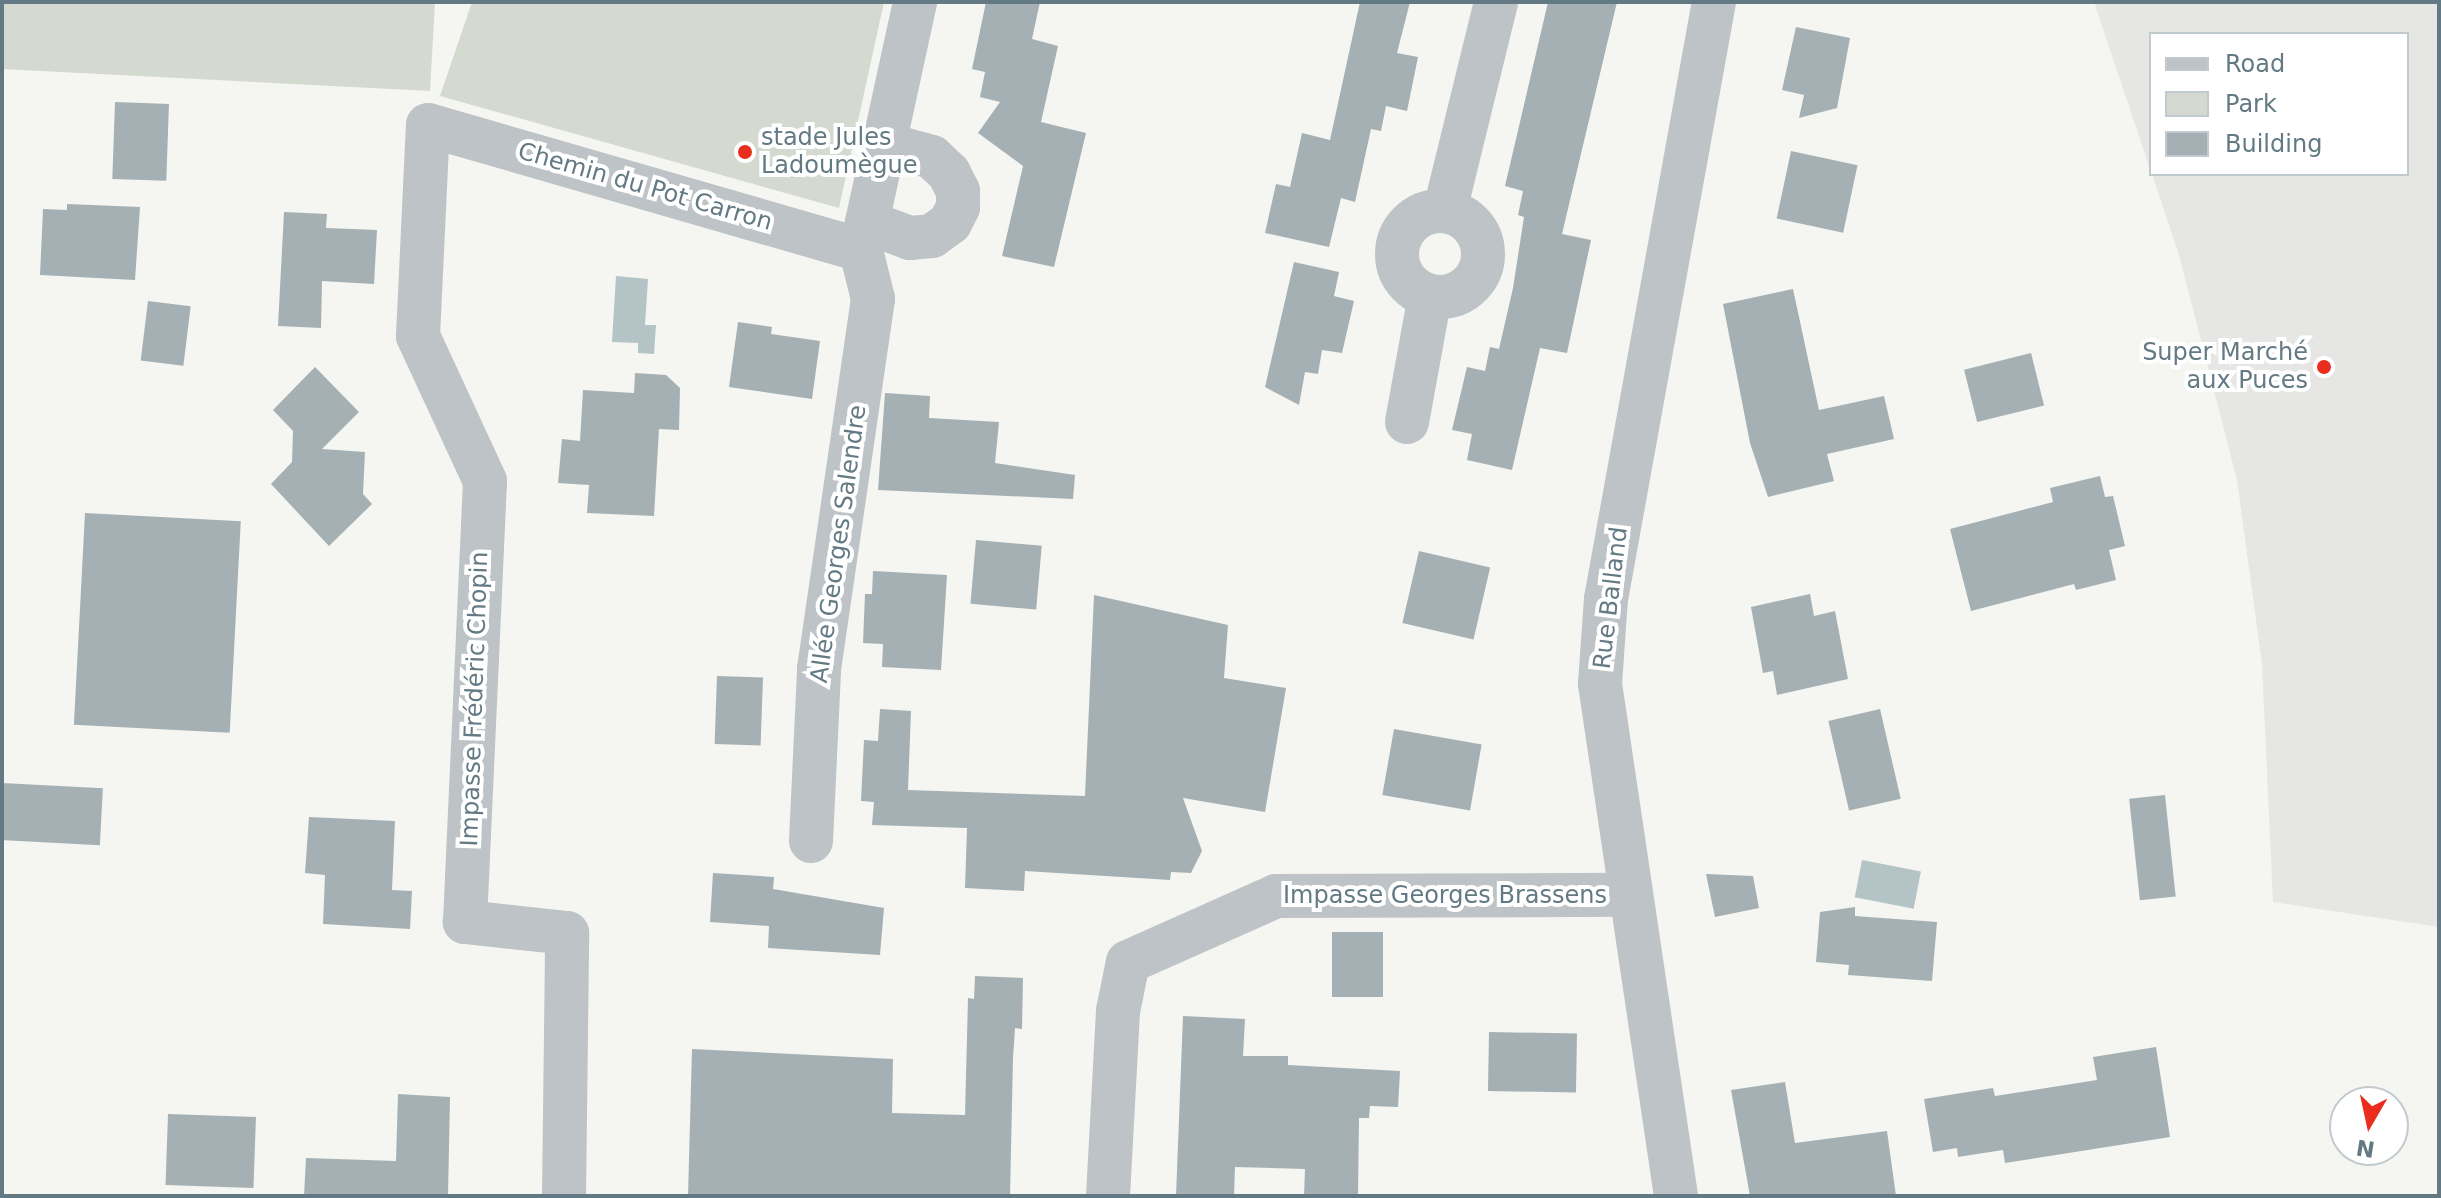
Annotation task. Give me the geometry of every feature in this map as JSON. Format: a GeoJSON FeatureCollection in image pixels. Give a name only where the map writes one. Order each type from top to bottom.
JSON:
{"type":"FeatureCollection","features":[{"type":"Feature","properties":{"kind":"street"},"geometry":{"type":"LineString","coordinates":[[864,236],[915,2]]}},
{"type":"Feature","properties":{"kind":"street"},"geometry":{"type":"LineString","coordinates":[[1445,210],[1496,2]]}},
{"type":"Feature","properties":{"kind":"street","name":"Rue Balland"},"geometry":{"type":"LineString","coordinates":[[1676,1196],[1627,895],[1600,684],[1606,599],[1714,2]]}},
{"type":"Feature","properties":{"kind":"street","name":"Chemin du Pot Carron"},"geometry":{"type":"LineString","coordinates":[[428,125],[864,236],[932,236],[950,223],[958,207],[958,191],[949,173],[932,157],[884,144]]}},
{"type":"Feature","properties":{"kind":"street","name":"Impasse Frédéric Chopin"},"geometry":{"type":"LineString","coordinates":[[428,125],[418,336],[485,481],[465,922],[567,933],[564,1196]]}},
{"type":"Feature","properties":{"kind":"street"},"geometry":{"type":"LineString","coordinates":[[1445,210],[1458,214],[1478,232],[1484,258],[1473,283],[1462,292],[1430,296],[1403,275],[1397,249],[1400,236],[1418,216],[1445,210]]}},
{"type":"Feature","properties":{"kind":"street","name":"Allée Georges Salendre"},"geometry":{"type":"LineString","coordinates":[[811,841],[819,669],[873,299],[864,236]]}},
{"type":"Feature","properties":{"kind":"street"},"geometry":{"type":"LineString","coordinates":[[1407,422],[1430,296]]}},
{"type":"Feature","properties":{"kind":"street","name":"Impasse Georges Brassens"},"geometry":{"type":"LineString","coordinates":[[1108,1196],[1118,1011],[1128,962],[1276,896],[1627,895]]}},
{"type":"Feature","properties":{"kind":"shaded area","name":"Super Marché aux Puces"},"geometry":{"type":"Polygon","coordinates":[[[2094,2],[2439,2],[2439,927],[2273,902],[2262,664],[2237,480],[2179,255],[2153,176],[2409,176],[2409,32],[2149,32],[2149,166],[2094,2]]]}},
{"type":"Feature","properties":{"kind":"shaded area"},"geometry":{"type":"Polygon","coordinates":[[[616,276],[648,279],[645,325],[656,325],[654,354],[638,353],[638,343],[612,342],[616,276]]]}},
{"type":"Feature","properties":{"kind":"shaded area"},"geometry":{"type":"Polygon","coordinates":[[[1862,860],[1921,871],[1914,909],[1855,897],[1862,860]]]}},
{"type":"Feature","properties":{"kind":"green space"},"geometry":{"type":"Polygon","coordinates":[[[2,2],[435,2],[430,91],[2,69],[2,2]]]}},
{"type":"Feature","properties":{"kind":"green space","name":"stade Jules Ladoumègue"},"geometry":{"type":"Polygon","coordinates":[[[472,2],[884,2],[839,208],[440,96],[472,2]]]}},
{"type":"Feature","properties":{"kind":"building"},"geometry":{"type":"Polygon","coordinates":[[[986,2],[1040,2],[1032,39],[1058,46],[1041,122],[1086,133],[1054,267],[1002,256],[1023,166],[978,133],[1000,102],[980,97],[985,72],[972,69],[986,2]]]}},
{"type":"Feature","properties":{"kind":"building"},"geometry":{"type":"Polygon","coordinates":[[[1360,2],[1410,2],[1397,53],[1418,57],[1407,111],[1386,106],[1381,131],[1371,129],[1355,202],[1341,198],[1329,247],[1265,233],[1276,184],[1290,187],[1302,133],[1330,140],[1360,2]]]}},
{"type":"Feature","properties":{"kind":"building"},"geometry":{"type":"Polygon","coordinates":[[[1548,2],[1617,2],[1562,234],[1591,240],[1567,353],[1540,348],[1512,470],[1467,460],[1472,434],[1452,430],[1467,367],[1485,371],[1490,347],[1499,349],[1513,288],[1524,217],[1518,215],[1523,191],[1505,186],[1548,2]]]}},
{"type":"Feature","properties":{"kind":"building"},"geometry":{"type":"Polygon","coordinates":[[[1796,27],[1850,38],[1837,108],[1799,118],[1804,95],[1782,90],[1796,27]]]}},
{"type":"Feature","properties":{"kind":"building"},"geometry":{"type":"Polygon","coordinates":[[[115,102],[169,104],[166,181],[112,179],[115,102]]]}},
{"type":"Feature","properties":{"kind":"building"},"geometry":{"type":"Polygon","coordinates":[[[1791,151],[1858,165],[1843,233],[1777,218],[1791,151]]]}},
{"type":"Feature","properties":{"kind":"building"},"geometry":{"type":"Polygon","coordinates":[[[67,204],[140,207],[135,280],[40,275],[43,209],[67,210],[67,204]]]}},
{"type":"Feature","properties":{"kind":"building"},"geometry":{"type":"Polygon","coordinates":[[[284,212],[327,214],[326,228],[377,230],[374,284],[322,281],[321,328],[278,326],[284,212]]]}},
{"type":"Feature","properties":{"kind":"building"},"geometry":{"type":"Polygon","coordinates":[[[1294,262],[1339,272],[1334,296],[1354,301],[1342,353],[1322,350],[1318,374],[1305,372],[1299,405],[1265,387],[1294,262]]]}},
{"type":"Feature","properties":{"kind":"building"},"geometry":{"type":"Polygon","coordinates":[[[1793,289],[1819,410],[1884,396],[1894,439],[1827,454],[1834,481],[1768,497],[1750,443],[1723,304],[1793,289]]]}},
{"type":"Feature","properties":{"kind":"building"},"geometry":{"type":"Polygon","coordinates":[[[148,301],[191,306],[183,366],[141,361],[148,301]]]}},
{"type":"Feature","properties":{"kind":"building"},"geometry":{"type":"Polygon","coordinates":[[[738,322],[772,327],[771,334],[820,341],[812,399],[729,387],[738,322]]]}},
{"type":"Feature","properties":{"kind":"building"},"geometry":{"type":"Polygon","coordinates":[[[2031,353],[2044,405],[1977,422],[1964,370],[2031,353]]]}},
{"type":"Feature","properties":{"kind":"building"},"geometry":{"type":"Polygon","coordinates":[[[315,367],[359,412],[322,449],[365,452],[363,494],[372,504],[329,546],[271,484],[292,462],[293,431],[273,410],[315,367]]]}},
{"type":"Feature","properties":{"kind":"building"},"geometry":{"type":"Polygon","coordinates":[[[635,373],[666,375],[680,388],[679,430],[659,429],[654,516],[587,513],[589,485],[558,483],[562,439],[580,441],[583,390],[634,393],[635,373]]]}},
{"type":"Feature","properties":{"kind":"building"},"geometry":{"type":"Polygon","coordinates":[[[885,393],[930,396],[929,418],[999,422],[995,463],[1075,475],[1073,499],[878,490],[885,393]]]}},
{"type":"Feature","properties":{"kind":"building"},"geometry":{"type":"Polygon","coordinates":[[[2100,476],[2105,497],[2113,496],[2125,546],[2109,550],[2116,580],[2076,590],[2074,584],[1971,611],[1950,529],[2053,502],[2050,488],[2100,476]]]}},
{"type":"Feature","properties":{"kind":"building"},"geometry":{"type":"Polygon","coordinates":[[[85,513],[241,521],[230,733],[74,725],[85,513]]]}},
{"type":"Feature","properties":{"kind":"building"},"geometry":{"type":"Polygon","coordinates":[[[976,540],[1042,546],[1036,610],[970,604],[976,540]]]}},
{"type":"Feature","properties":{"kind":"building"},"geometry":{"type":"Polygon","coordinates":[[[1419,551],[1490,567],[1473,640],[1402,623],[1419,551]]]}},
{"type":"Feature","properties":{"kind":"building"},"geometry":{"type":"Polygon","coordinates":[[[873,571],[947,575],[941,670],[882,667],[883,644],[863,643],[865,594],[872,594],[873,571]]]}},
{"type":"Feature","properties":{"kind":"building"},"geometry":{"type":"Polygon","coordinates":[[[1810,594],[1814,616],[1835,611],[1848,679],[1777,695],[1773,671],[1763,673],[1751,607],[1810,594]]]}},
{"type":"Feature","properties":{"kind":"building"},"geometry":{"type":"Polygon","coordinates":[[[1094,595],[1228,625],[1224,678],[1286,688],[1265,812],[1183,798],[1202,851],[1191,873],[1171,872],[1170,880],[1025,871],[1024,891],[965,888],[967,828],[872,825],[874,802],[861,801],[864,740],[878,741],[880,709],[911,711],[908,790],[1085,796],[1094,595]]]}},
{"type":"Feature","properties":{"kind":"building"},"geometry":{"type":"Polygon","coordinates":[[[717,676],[763,678],[761,746],[715,744],[717,676]]]}},
{"type":"Feature","properties":{"kind":"building"},"geometry":{"type":"Polygon","coordinates":[[[1880,709],[1901,799],[1849,811],[1828,721],[1880,709]]]}},
{"type":"Feature","properties":{"kind":"building"},"geometry":{"type":"Polygon","coordinates":[[[1394,729],[1482,744],[1470,810],[1382,795],[1394,729]]]}},
{"type":"Feature","properties":{"kind":"building"},"geometry":{"type":"Polygon","coordinates":[[[2,783],[103,788],[100,845],[2,840],[2,783]]]}},
{"type":"Feature","properties":{"kind":"building"},"geometry":{"type":"Polygon","coordinates":[[[2165,795],[2176,896],[2140,900],[2129,799],[2165,795]]]}},
{"type":"Feature","properties":{"kind":"building"},"geometry":{"type":"Polygon","coordinates":[[[309,817],[395,821],[392,890],[412,891],[410,929],[323,924],[325,875],[305,873],[309,817]]]}},
{"type":"Feature","properties":{"kind":"building"},"geometry":{"type":"Polygon","coordinates":[[[713,873],[774,877],[773,889],[884,908],[880,955],[768,948],[769,926],[710,922],[713,873]]]}},
{"type":"Feature","properties":{"kind":"building"},"geometry":{"type":"Polygon","coordinates":[[[1706,874],[1753,876],[1759,908],[1715,917],[1706,874]]]}},
{"type":"Feature","properties":{"kind":"building"},"geometry":{"type":"Polygon","coordinates":[[[1855,907],[1855,916],[1937,922],[1932,981],[1848,975],[1849,965],[1816,962],[1820,912],[1855,907]]]}},
{"type":"Feature","properties":{"kind":"building"},"geometry":{"type":"Polygon","coordinates":[[[1332,932],[1383,932],[1383,997],[1332,997],[1332,932]]]}},
{"type":"Feature","properties":{"kind":"building"},"geometry":{"type":"Polygon","coordinates":[[[975,976],[1023,978],[1022,1029],[1015,1028],[1013,1058],[1010,1196],[688,1196],[692,1049],[893,1059],[892,1113],[965,1115],[968,998],[974,999],[975,976]]]}},
{"type":"Feature","properties":{"kind":"building"},"geometry":{"type":"Polygon","coordinates":[[[1183,1016],[1245,1019],[1243,1056],[1288,1056],[1288,1065],[1400,1071],[1398,1107],[1370,1106],[1369,1118],[1359,1118],[1358,1196],[1304,1196],[1305,1169],[1235,1167],[1234,1196],[1176,1196],[1183,1016]]]}},
{"type":"Feature","properties":{"kind":"building"},"geometry":{"type":"Polygon","coordinates":[[[1489,1032],[1577,1034],[1576,1093],[1488,1091],[1489,1032]]]}},
{"type":"Feature","properties":{"kind":"building"},"geometry":{"type":"Polygon","coordinates":[[[2156,1047],[2170,1137],[2005,1163],[2003,1150],[1958,1157],[1957,1148],[1933,1152],[1924,1099],[1993,1088],[1995,1096],[2097,1080],[2093,1057],[2156,1047]]]}},
{"type":"Feature","properties":{"kind":"building"},"geometry":{"type":"Polygon","coordinates":[[[1785,1082],[1795,1143],[1887,1131],[1896,1196],[1750,1196],[1731,1090],[1785,1082]]]}},
{"type":"Feature","properties":{"kind":"building"},"geometry":{"type":"Polygon","coordinates":[[[398,1094],[450,1097],[448,1196],[304,1196],[306,1158],[396,1161],[398,1094]]]}},
{"type":"Feature","properties":{"kind":"building"},"geometry":{"type":"Polygon","coordinates":[[[168,1114],[256,1117],[253,1188],[166,1185],[168,1114]]]}},
{"type":"Feature","properties":{"kind":"place","name":"stade Jules Ladoumègue"},"geometry":{"type":"Point","coordinates":[745,152]}},
{"type":"Feature","properties":{"kind":"place","name":"Super Marché aux Puces"},"geometry":{"type":"Point","coordinates":[2324,367]}}]}
